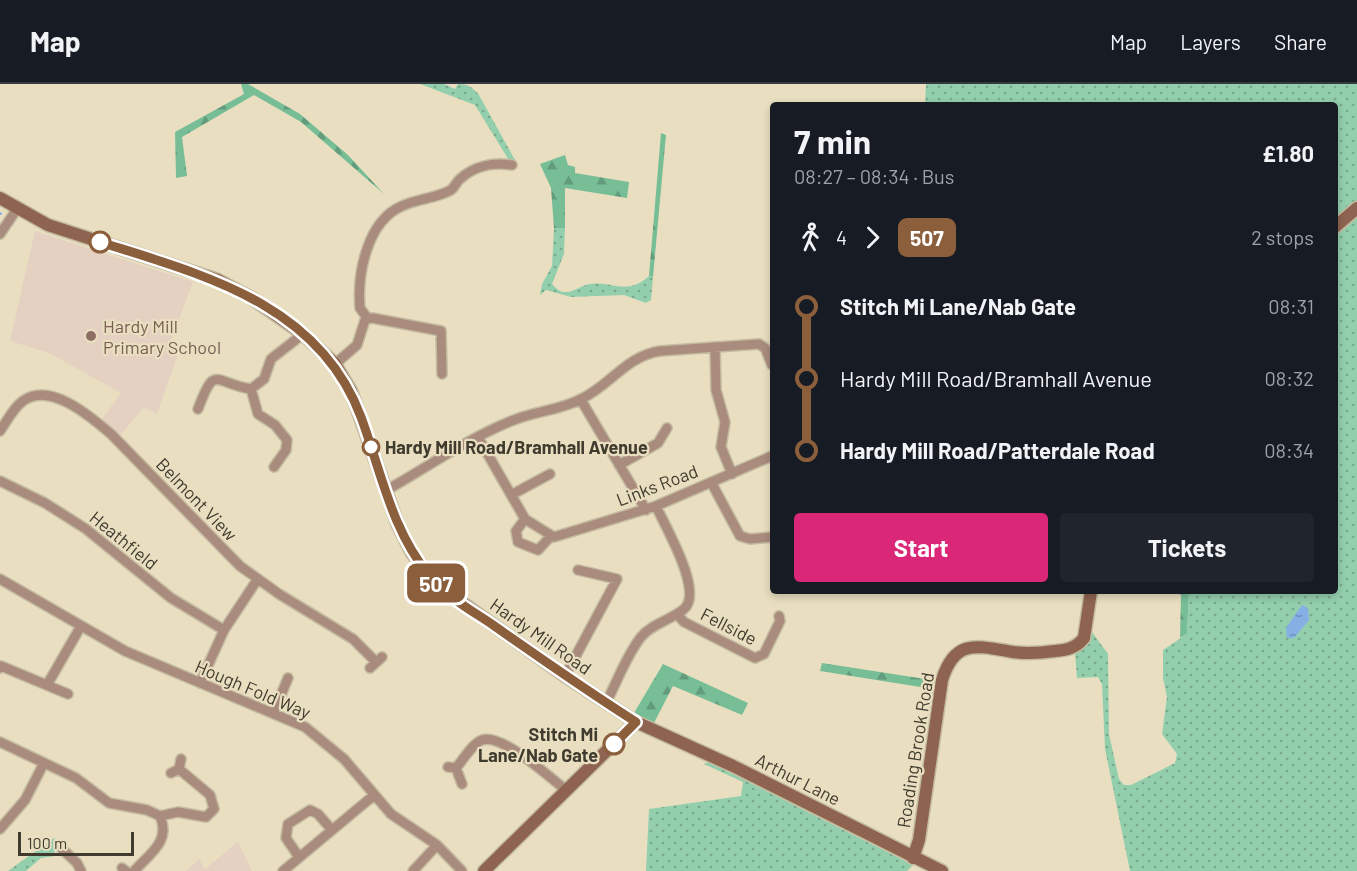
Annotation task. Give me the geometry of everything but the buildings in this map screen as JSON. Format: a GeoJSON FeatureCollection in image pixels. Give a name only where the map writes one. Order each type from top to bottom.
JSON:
{"type":"FeatureCollection","features":[{"type":"Feature","properties":{"kind":"main road","name":"Hardy Mill Road"},"geometry":{"type":"LineString","coordinates":[[0,198],[17,210],[68,232],[218,280],[250,297],[303,334],[335,364],[358,408],[385,491],[405,540],[436,584],[565,676],[636,722]]}},
{"type":"Feature","properties":{"kind":"main road"},"geometry":{"type":"LineString","coordinates":[[1338,224],[1357,208]]}},
{"type":"Feature","properties":{"kind":"main road","name":"Roading Brook Road"},"geometry":{"type":"LineString","coordinates":[[914,858],[919,840],[942,680],[948,662],[961,650],[969,647],[988,646],[1025,653],[1069,650],[1084,638],[1091,594]]}},
{"type":"Feature","properties":{"kind":"main road"},"geometry":{"type":"LineString","coordinates":[[484,871],[636,722]]}},
{"type":"Feature","properties":{"kind":"main road","name":"Arthur Lane"},"geometry":{"type":"LineString","coordinates":[[636,722],[733,766],[942,871]]}},
{"type":"Feature","properties":{"kind":"street"},"geometry":{"type":"LineString","coordinates":[[442,374],[441,331],[368,319],[360,308],[368,241],[379,226],[401,206],[452,189],[459,179],[475,169],[500,164],[512,165]]}},
{"type":"Feature","properties":{"kind":"street"},"geometry":{"type":"LineString","coordinates":[[0,234],[17,210]]}},
{"type":"Feature","properties":{"kind":"street"},"geometry":{"type":"LineString","coordinates":[[335,364],[357,345],[368,319]]}},
{"type":"Feature","properties":{"kind":"street"},"geometry":{"type":"LineString","coordinates":[[251,389],[264,379],[271,359],[303,334]]}},
{"type":"Feature","properties":{"kind":"street"},"geometry":{"type":"LineString","coordinates":[[385,491],[514,420],[581,400],[595,392],[631,361],[644,354],[715,347],[762,346],[770,361]]}},
{"type":"Feature","properties":{"kind":"street"},"geometry":{"type":"LineString","coordinates":[[715,347],[716,390],[725,422],[721,447],[732,474]]}},
{"type":"Feature","properties":{"kind":"street"},"geometry":{"type":"LineString","coordinates":[[198,409],[206,399],[209,382],[217,379],[251,389]]}},
{"type":"Feature","properties":{"kind":"street"},"geometry":{"type":"LineString","coordinates":[[251,389],[258,414],[286,437],[287,445],[276,460]]}},
{"type":"Feature","properties":{"kind":"street","name":"Belmont View"},"geometry":{"type":"LineString","coordinates":[[0,431],[22,401],[38,395],[56,398],[89,416],[120,443],[213,541],[257,580],[331,623],[353,639],[376,662]]}},
{"type":"Feature","properties":{"kind":"street"},"geometry":{"type":"LineString","coordinates":[[581,400],[619,465],[651,508],[680,560],[691,592],[687,606],[640,638],[606,703]]}},
{"type":"Feature","properties":{"kind":"street"},"geometry":{"type":"LineString","coordinates":[[619,465],[658,443],[668,427]]}},
{"type":"Feature","properties":{"kind":"street"},"geometry":{"type":"LineString","coordinates":[[479,438],[525,519],[551,536]]}},
{"type":"Feature","properties":{"kind":"street","name":"Links Road"},"geometry":{"type":"LineString","coordinates":[[525,519],[516,531],[518,542],[538,550],[551,536],[651,508],[770,457]]}},
{"type":"Feature","properties":{"kind":"street"},"geometry":{"type":"LineString","coordinates":[[511,495],[549,476]]}},
{"type":"Feature","properties":{"kind":"street","name":"Heathfield"},"geometry":{"type":"LineString","coordinates":[[0,481],[45,503],[86,529],[171,598],[224,630]]}},
{"type":"Feature","properties":{"kind":"street"},"geometry":{"type":"LineString","coordinates":[[711,482],[740,536],[750,539],[770,537]]}},
{"type":"Feature","properties":{"kind":"street"},"geometry":{"type":"LineString","coordinates":[[565,676],[617,579],[578,570]]}},
{"type":"Feature","properties":{"kind":"street","name":"Hough Fold Way"},"geometry":{"type":"LineString","coordinates":[[0,579],[125,651],[305,727],[344,759],[373,796],[397,819],[437,845],[462,871]]}},
{"type":"Feature","properties":{"kind":"street"},"geometry":{"type":"LineString","coordinates":[[200,683],[224,630],[257,580]]}},
{"type":"Feature","properties":{"kind":"street","name":"Fellside"},"geometry":{"type":"LineString","coordinates":[[677,614],[684,622],[754,658],[764,654],[780,621],[779,616]]}},
{"type":"Feature","properties":{"kind":"street"},"geometry":{"type":"LineString","coordinates":[[46,685],[81,626]]}},
{"type":"Feature","properties":{"kind":"street"},"geometry":{"type":"LineString","coordinates":[[0,668],[1,666],[68,693]]}},
{"type":"Feature","properties":{"kind":"street"},"geometry":{"type":"LineString","coordinates":[[274,712],[288,678]]}},
{"type":"Feature","properties":{"kind":"street"},"geometry":{"type":"LineString","coordinates":[[462,784],[452,767],[484,737],[514,750],[566,790]]}},
{"type":"Feature","properties":{"kind":"street"},"geometry":{"type":"LineString","coordinates":[[0,742],[76,778],[109,803],[147,810],[159,816],[164,826],[161,842],[134,871]]}},
{"type":"Feature","properties":{"kind":"street"},"geometry":{"type":"LineString","coordinates":[[0,829],[25,800],[45,763]]}},
{"type":"Feature","properties":{"kind":"street"},"geometry":{"type":"LineString","coordinates":[[159,816],[178,812],[206,817],[214,809],[210,795],[177,767]]}},
{"type":"Feature","properties":{"kind":"street"},"geometry":{"type":"LineString","coordinates":[[282,871],[373,796]]}},
{"type":"Feature","properties":{"kind":"street"},"geometry":{"type":"LineString","coordinates":[[299,857],[286,838],[288,824],[310,810],[318,814],[332,830]]}},
{"type":"Feature","properties":{"kind":"street"},"geometry":{"type":"LineString","coordinates":[[413,871],[437,845]]}},
{"type":"Feature","properties":{"kind":"street"},"geometry":{"type":"LineString","coordinates":[[58,861],[64,851],[77,862],[81,871]]}},
{"type":"Feature","properties":{"kind":"shaded area","name":"Hardy Mill Primary School"},"geometry":{"type":"Polygon","coordinates":[[[35,231],[193,282],[168,348],[178,354],[157,414],[144,408],[120,435],[102,419],[121,393],[49,353],[10,341],[35,231]]]}},
{"type":"Feature","properties":{"kind":"shaded area"},"geometry":{"type":"Polygon","coordinates":[[[238,842],[252,871],[186,871],[199,859],[205,869],[238,842]]]}},
{"type":"Feature","properties":{"kind":"green space"},"geometry":{"type":"Polygon","coordinates":[[[241,84],[248,84],[300,114],[348,155],[384,194],[301,122],[254,95],[182,137],[187,176],[176,178],[175,132],[244,94],[241,84]]]}},
{"type":"Feature","properties":{"kind":"green space"},"geometry":{"type":"Polygon","coordinates":[[[420,84],[444,84],[455,89],[458,84],[461,84],[472,88],[479,95],[515,160],[510,162],[475,105],[420,84]]]}},
{"type":"Feature","properties":{"kind":"green space"},"geometry":{"type":"Polygon","coordinates":[[[926,84],[1357,84],[1357,871],[1130,871],[1105,749],[1102,684],[1098,677],[1077,678],[1075,653],[1084,646],[1092,632],[1108,654],[1109,734],[1119,779],[1124,785],[1131,785],[1175,763],[1177,754],[1162,734],[1167,697],[1163,678],[1163,650],[1187,634],[1189,594],[1338,594],[1338,102],[925,102],[926,84]]]}},
{"type":"Feature","properties":{"kind":"green space"},"geometry":{"type":"Polygon","coordinates":[[[661,133],[666,135],[653,277],[649,276],[661,133]]]}},
{"type":"Feature","properties":{"kind":"green space"},"geometry":{"type":"Polygon","coordinates":[[[565,155],[568,165],[575,167],[575,173],[629,182],[627,198],[565,188],[565,228],[554,228],[551,188],[540,164],[565,155]]]}},
{"type":"Feature","properties":{"kind":"green space"},"geometry":{"type":"Polygon","coordinates":[[[554,228],[565,228],[564,254],[552,284],[558,290],[570,292],[595,284],[632,286],[649,276],[653,277],[651,300],[646,303],[624,295],[571,297],[546,290],[540,295],[542,284],[552,266],[554,228]]]}},
{"type":"Feature","properties":{"kind":"green space"},"geometry":{"type":"Polygon","coordinates":[[[1180,594],[1189,594],[1187,634],[1180,638],[1180,594]]]}},
{"type":"Feature","properties":{"kind":"green space"},"geometry":{"type":"Polygon","coordinates":[[[822,663],[938,681],[929,729],[933,689],[820,671],[822,663]]]}},
{"type":"Feature","properties":{"kind":"green space"},"geometry":{"type":"Polygon","coordinates":[[[663,664],[748,703],[742,715],[673,686],[654,723],[634,713],[663,664]]]}},
{"type":"Feature","properties":{"kind":"green space"},"geometry":{"type":"Polygon","coordinates":[[[709,762],[913,865],[907,871],[646,871],[649,809],[741,796],[743,782],[704,764],[709,762]]]}},
{"type":"Feature","properties":{"kind":"green space"},"geometry":{"type":"Polygon","coordinates":[[[54,838],[60,843],[54,847],[55,856],[41,858],[26,871],[8,871],[54,838]]]}},
{"type":"Feature","properties":{"kind":"water"},"geometry":{"type":"Polygon","coordinates":[[[1302,605],[1308,608],[1309,620],[1294,638],[1287,638],[1286,628],[1302,605]]]}},
{"type":"Feature","properties":{"kind":"bus line","name":"507"},"geometry":{"type":"LineString","coordinates":[[100,242],[204,275],[231,286],[269,309],[323,351],[335,364],[351,391],[385,491],[412,553],[436,584],[447,593],[565,676],[636,722],[614,744]]}},
{"type":"Feature","properties":{"kind":"place","name":"Hardy Mill Primary School"},"geometry":{"type":"Point","coordinates":[91,336]}},
{"type":"Feature","properties":{"kind":"place","name":"Hardy Mill Road/Bramhall Avenue"},"geometry":{"type":"Point","coordinates":[371,447]}},
{"type":"Feature","properties":{"kind":"place","name":"Stitch Mi Lane/Nab Gate"},"geometry":{"type":"Point","coordinates":[614,744]}}]}
